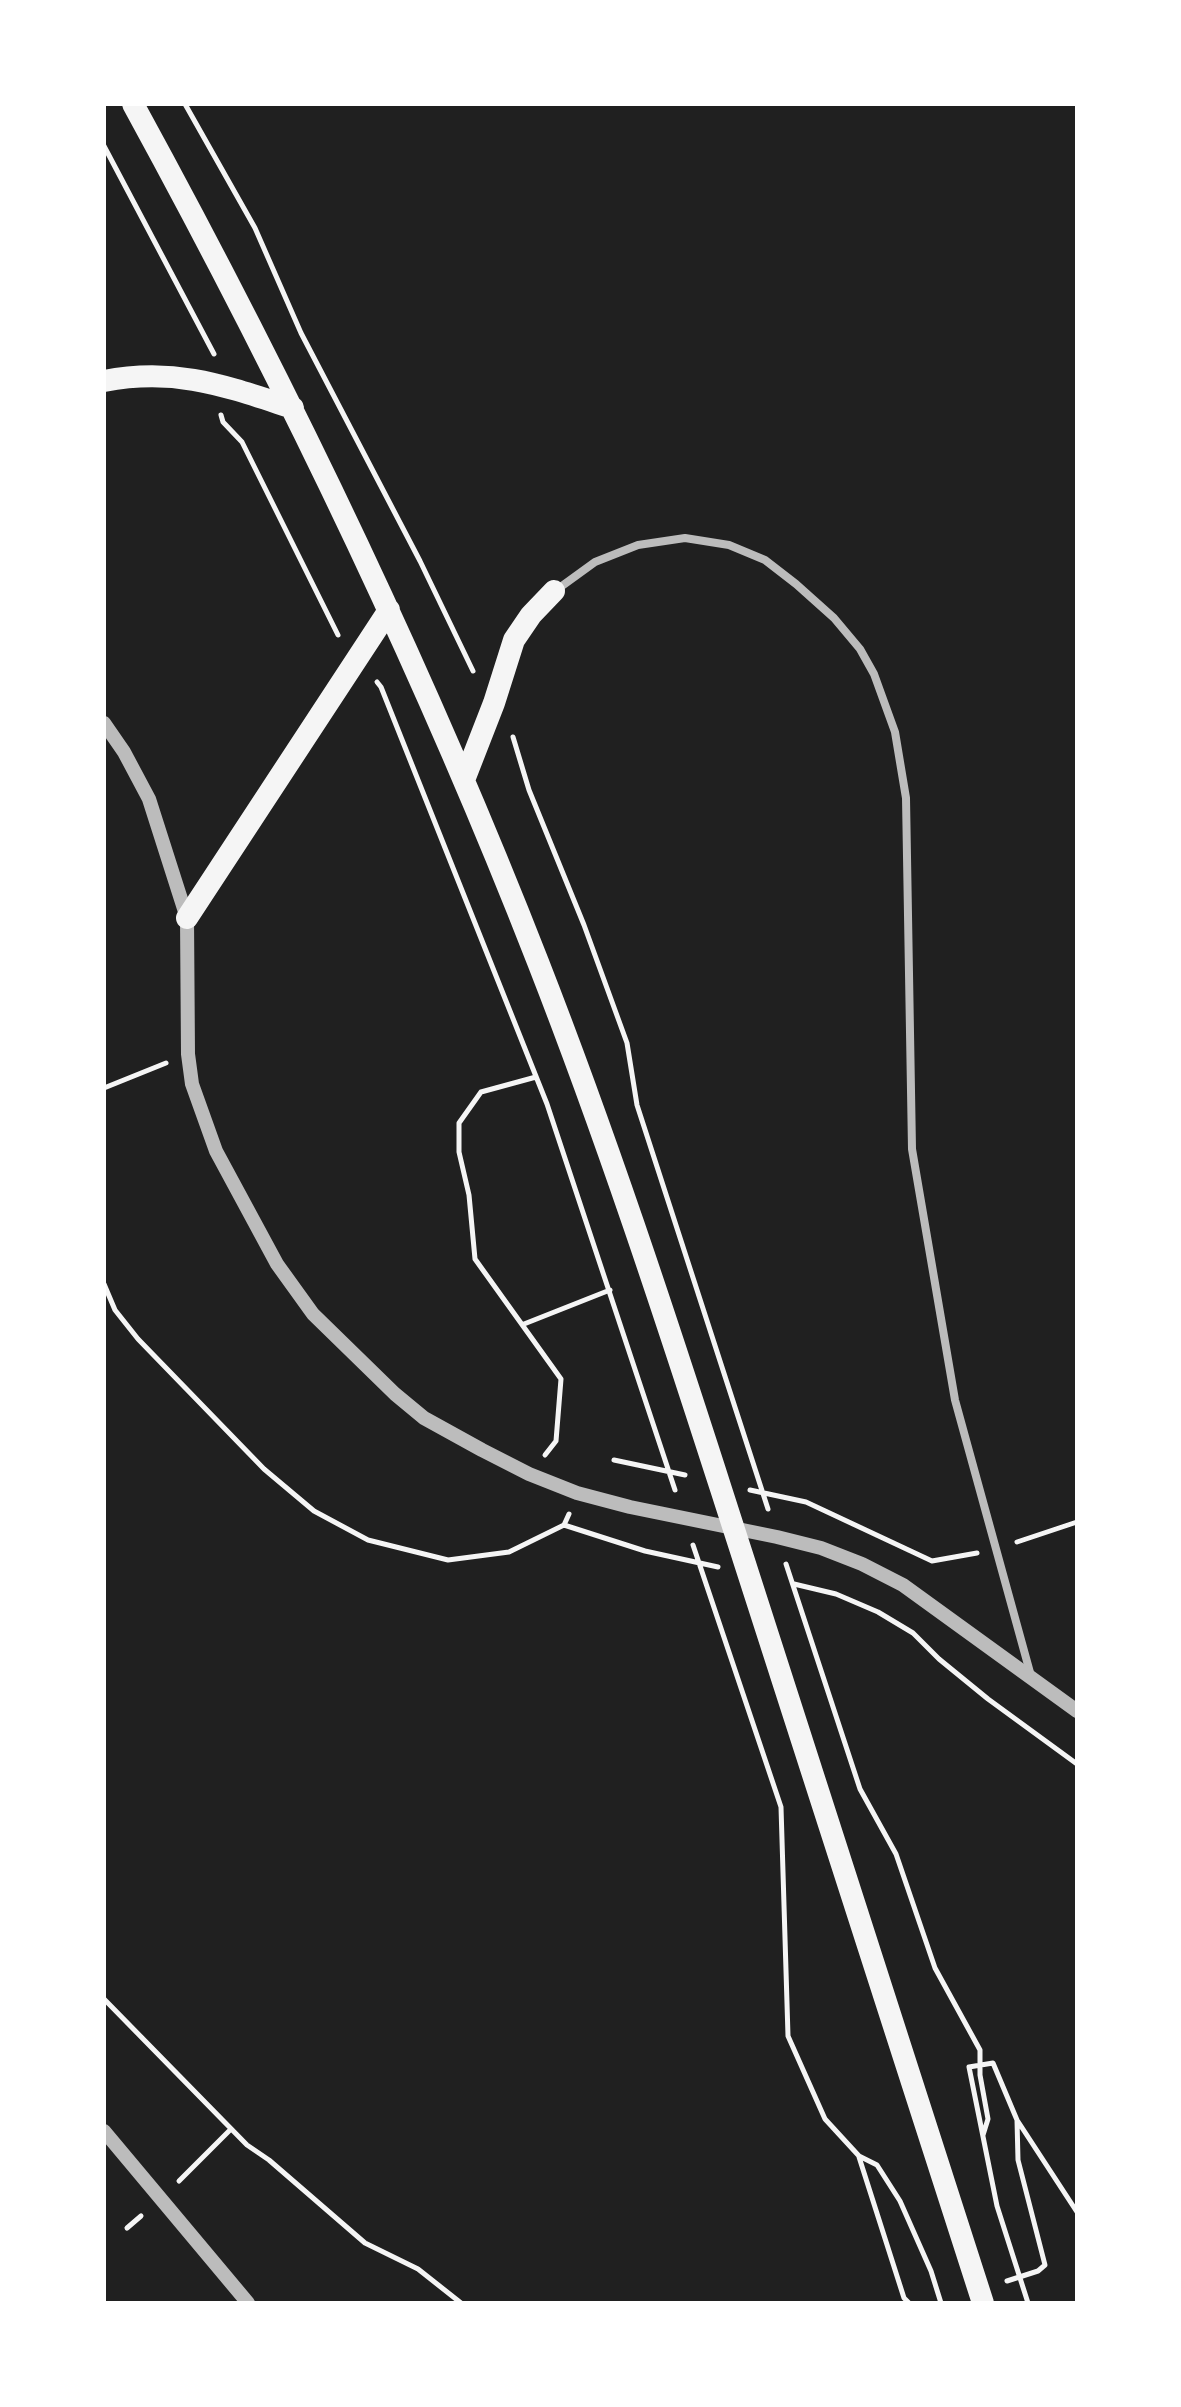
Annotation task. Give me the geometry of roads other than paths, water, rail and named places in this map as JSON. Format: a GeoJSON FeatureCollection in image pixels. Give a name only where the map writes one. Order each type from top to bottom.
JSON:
{"type":"FeatureCollection","features":[{"type":"Feature","properties":{"kind":"highway"},"geometry":{"type":"LineString","coordinates":[[133,104],[248,317],[389,610],[464,780],[536,957],[640,1239],[983,2303]]}},
{"type":"Feature","properties":{"kind":"highway"},"geometry":{"type":"LineString","coordinates":[[104,381],[156,375],[197,379],[293,408]]}},
{"type":"Feature","properties":{"kind":"highway"},"geometry":{"type":"LineString","coordinates":[[464,780],[514,640],[531,615],[554,591]]}},
{"type":"Feature","properties":{"kind":"highway"},"geometry":{"type":"LineString","coordinates":[[187,918],[389,610]]}},
{"type":"Feature","properties":{"kind":"street"},"geometry":{"type":"LineString","coordinates":[[554,591],[595,562],[638,545],[685,538],[729,545],[765,560],[796,584],[842,628],[860,649],[874,674],[895,732],[906,798],[912,1149],[955,1400],[1032,1679]]}},
{"type":"Feature","properties":{"kind":"street"},"geometry":{"type":"LineString","coordinates":[[104,723],[124,752],[149,799],[187,918],[188,1054],[192,1084],[216,1151],[277,1264],[313,1314],[424,1418],[529,1474],[577,1493],[821,1548],[862,1564],[903,1585],[1077,1711]]}},
{"type":"Feature","properties":{"kind":"street"},"geometry":{"type":"LineString","coordinates":[[104,2131],[248,2303]]}}]}
